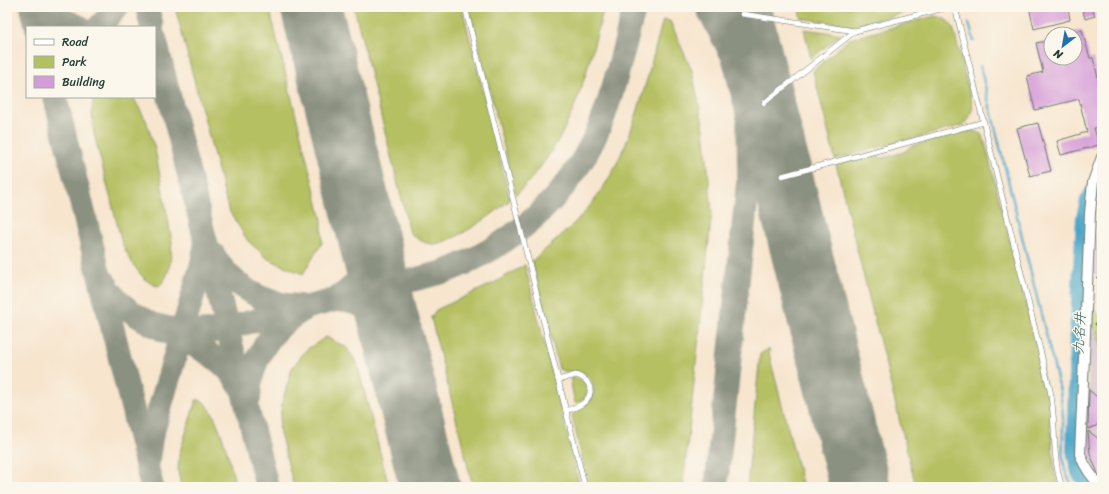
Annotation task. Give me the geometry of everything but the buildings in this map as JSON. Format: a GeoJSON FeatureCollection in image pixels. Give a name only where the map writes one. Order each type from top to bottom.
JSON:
{"type":"FeatureCollection","features":[{"type":"Feature","properties":{"kind":"street"},"geometry":{"type":"LineString","coordinates":[[1101,164],[1093,182],[1090,213],[1080,454],[1092,479],[1102,487]]}},
{"type":"Feature","properties":{"kind":"lane"},"geometry":{"type":"LineString","coordinates":[[465,7],[585,487]]}},
{"type":"Feature","properties":{"kind":"lane"},"geometry":{"type":"LineString","coordinates":[[742,14],[855,31],[948,7]]}},
{"type":"Feature","properties":{"kind":"lane"},"geometry":{"type":"LineString","coordinates":[[955,7],[1054,406],[1055,456],[1057,472],[1062,487]]}},
{"type":"Feature","properties":{"kind":"lane"},"geometry":{"type":"LineString","coordinates":[[764,103],[855,31]]}},
{"type":"Feature","properties":{"kind":"lane"},"geometry":{"type":"LineString","coordinates":[[782,176],[984,122]]}},
{"type":"Feature","properties":{"kind":"lane"},"geometry":{"type":"LineString","coordinates":[[558,380],[576,375],[587,381],[590,387],[586,400],[581,405],[566,411]]}},
{"type":"Feature","properties":{"kind":"shaded area"},"geometry":{"type":"Polygon","coordinates":[[[1102,210],[1102,279],[1093,273],[1099,215],[1102,210]]]}},
{"type":"Feature","properties":{"kind":"shaded area"},"geometry":{"type":"Polygon","coordinates":[[[1091,327],[1094,328],[1102,349],[1102,478],[1095,470],[1088,453],[1086,430],[1091,327]]]}},
{"type":"Feature","properties":{"kind":"green space"},"geometry":{"type":"Polygon","coordinates":[[[175,7],[269,7],[322,220],[322,243],[303,274],[268,259],[248,241],[228,209],[175,7]]]}},
{"type":"Feature","properties":{"kind":"green space"},"geometry":{"type":"Polygon","coordinates":[[[354,7],[462,7],[510,200],[494,213],[454,238],[444,242],[428,244],[410,233],[354,7]]]}},
{"type":"Feature","properties":{"kind":"green space"},"geometry":{"type":"Polygon","coordinates":[[[469,7],[604,7],[590,60],[574,108],[564,130],[551,152],[535,174],[516,195],[469,7]]]}},
{"type":"Feature","properties":{"kind":"green space"},"geometry":{"type":"Polygon","coordinates":[[[798,7],[928,7],[852,26],[801,18],[798,7]]]}},
{"type":"Feature","properties":{"kind":"green space"},"geometry":{"type":"Polygon","coordinates":[[[934,16],[946,20],[953,28],[973,107],[969,119],[961,126],[835,159],[813,71],[849,39],[934,16]]]}},
{"type":"Feature","properties":{"kind":"green space"},"geometry":{"type":"Polygon","coordinates":[[[663,20],[670,21],[692,71],[704,129],[712,211],[683,487],[589,487],[572,416],[593,397],[594,392],[592,381],[583,373],[559,369],[532,261],[584,213],[599,194],[611,174],[621,154],[638,110],[663,20]]]}},
{"type":"Feature","properties":{"kind":"green space"},"geometry":{"type":"Polygon","coordinates":[[[804,29],[841,34],[811,59],[804,29]]]}},
{"type":"Feature","properties":{"kind":"green space"},"geometry":{"type":"Polygon","coordinates":[[[93,98],[134,98],[146,120],[155,149],[172,241],[170,266],[166,278],[158,286],[152,284],[141,275],[136,269],[122,243],[94,134],[92,113],[93,98]]]}},
{"type":"Feature","properties":{"kind":"green space"},"geometry":{"type":"Polygon","coordinates":[[[965,131],[973,131],[981,134],[985,143],[1038,352],[1048,403],[1055,475],[1060,487],[916,487],[836,164],[873,155],[883,158],[904,152],[911,146],[965,131]]]}},
{"type":"Feature","properties":{"kind":"green space"},"geometry":{"type":"Polygon","coordinates":[[[525,265],[580,487],[473,487],[432,322],[431,317],[436,310],[494,283],[525,265]]]}},
{"type":"Feature","properties":{"kind":"green space"},"geometry":{"type":"Polygon","coordinates":[[[1092,308],[1095,308],[1102,321],[1102,348],[1095,328],[1091,327],[1092,308]]]}},
{"type":"Feature","properties":{"kind":"green space"},"geometry":{"type":"Polygon","coordinates":[[[326,337],[346,347],[357,363],[389,487],[294,487],[279,429],[282,403],[292,368],[306,350],[326,337]]]}},
{"type":"Feature","properties":{"kind":"green space"},"geometry":{"type":"Polygon","coordinates":[[[769,349],[803,487],[747,487],[760,354],[769,349]]]}},
{"type":"Feature","properties":{"kind":"green space"},"geometry":{"type":"Polygon","coordinates":[[[576,378],[584,383],[587,391],[584,398],[575,403],[570,379],[576,378]]]}},
{"type":"Feature","properties":{"kind":"green space"},"geometry":{"type":"Polygon","coordinates":[[[196,400],[203,402],[210,410],[216,422],[227,451],[236,487],[181,487],[178,471],[179,455],[196,400]]]}},
{"type":"Feature","properties":{"kind":"waterway"},"geometry":{"type":"LineString","coordinates":[[969,23],[974,41]]}},
{"type":"Feature","properties":{"kind":"waterway"},"geometry":{"type":"LineString","coordinates":[[980,66],[1060,391],[1063,415],[1062,445],[1064,463],[1069,480],[1075,487]]}},
{"type":"Feature","properties":{"kind":"waterway","name":"九名井"},"geometry":{"type":"LineString","coordinates":[[1092,487],[1079,473],[1074,451],[1077,336],[1084,217],[1088,200],[1102,178]]}},
{"type":"Feature","properties":{"kind":"taxiway"},"geometry":{"type":"LineString","coordinates":[[32,7],[37,26]]}},
{"type":"Feature","properties":{"kind":"taxiway"},"geometry":{"type":"LineString","coordinates":[[46,7],[59,18],[78,26]]}},
{"type":"Feature","properties":{"kind":"taxiway"},"geometry":{"type":"LineString","coordinates":[[100,26],[117,7]]}},
{"type":"Feature","properties":{"kind":"taxiway"},"geometry":{"type":"LineString","coordinates":[[147,7],[152,26]]}},
{"type":"Feature","properties":{"kind":"taxiway"},"geometry":{"type":"LineString","coordinates":[[151,324],[183,332],[215,331],[447,271],[497,246],[519,230],[559,193],[590,147],[602,121],[612,93],[635,7]]}},
{"type":"Feature","properties":{"kind":"taxiway"},"geometry":{"type":"LineString","coordinates":[[707,7],[740,70]]}},
{"type":"Feature","properties":{"kind":"taxiway"},"geometry":{"type":"LineString","coordinates":[[716,487],[749,174],[748,87],[738,7]]}},
{"type":"Feature","properties":{"kind":"taxiway"},"geometry":{"type":"LineString","coordinates":[[156,43],[267,487]]}},
{"type":"Feature","properties":{"kind":"taxiway"},"geometry":{"type":"LineString","coordinates":[[55,98],[152,487]]}},
{"type":"Feature","properties":{"kind":"taxiway"},"geometry":{"type":"LineString","coordinates":[[755,104],[789,205]]}},
{"type":"Feature","properties":{"kind":"taxiway"},"geometry":{"type":"LineString","coordinates":[[339,297],[354,285],[363,271],[368,255],[368,236]]}},
{"type":"Feature","properties":{"kind":"taxiway"},"geometry":{"type":"LineString","coordinates":[[148,459],[151,438],[202,264],[205,248]]}},
{"type":"Feature","properties":{"kind":"taxiway"},"geometry":{"type":"LineString","coordinates":[[213,254],[229,275],[238,284],[249,291],[272,302],[299,306]]}},
{"type":"Feature","properties":{"kind":"taxiway"},"geometry":{"type":"LineString","coordinates":[[104,281],[117,299],[133,313],[211,355],[227,368],[239,385]]}},
{"type":"Feature","properties":{"kind":"taxiway"},"geometry":{"type":"LineString","coordinates":[[336,300],[357,304],[373,313],[386,328],[395,347]]}},
{"type":"Feature","properties":{"kind":"taxiway"},"geometry":{"type":"LineString","coordinates":[[249,399],[253,372],[263,349],[279,328],[300,312]]}},
{"type":"Feature","properties":{"kind":"runway"},"geometry":{"type":"LineString","coordinates":[[311,7],[430,487]]}},
{"type":"Feature","properties":{"kind":"runway"},"geometry":{"type":"LineString","coordinates":[[740,7],[860,487]]}}]}
